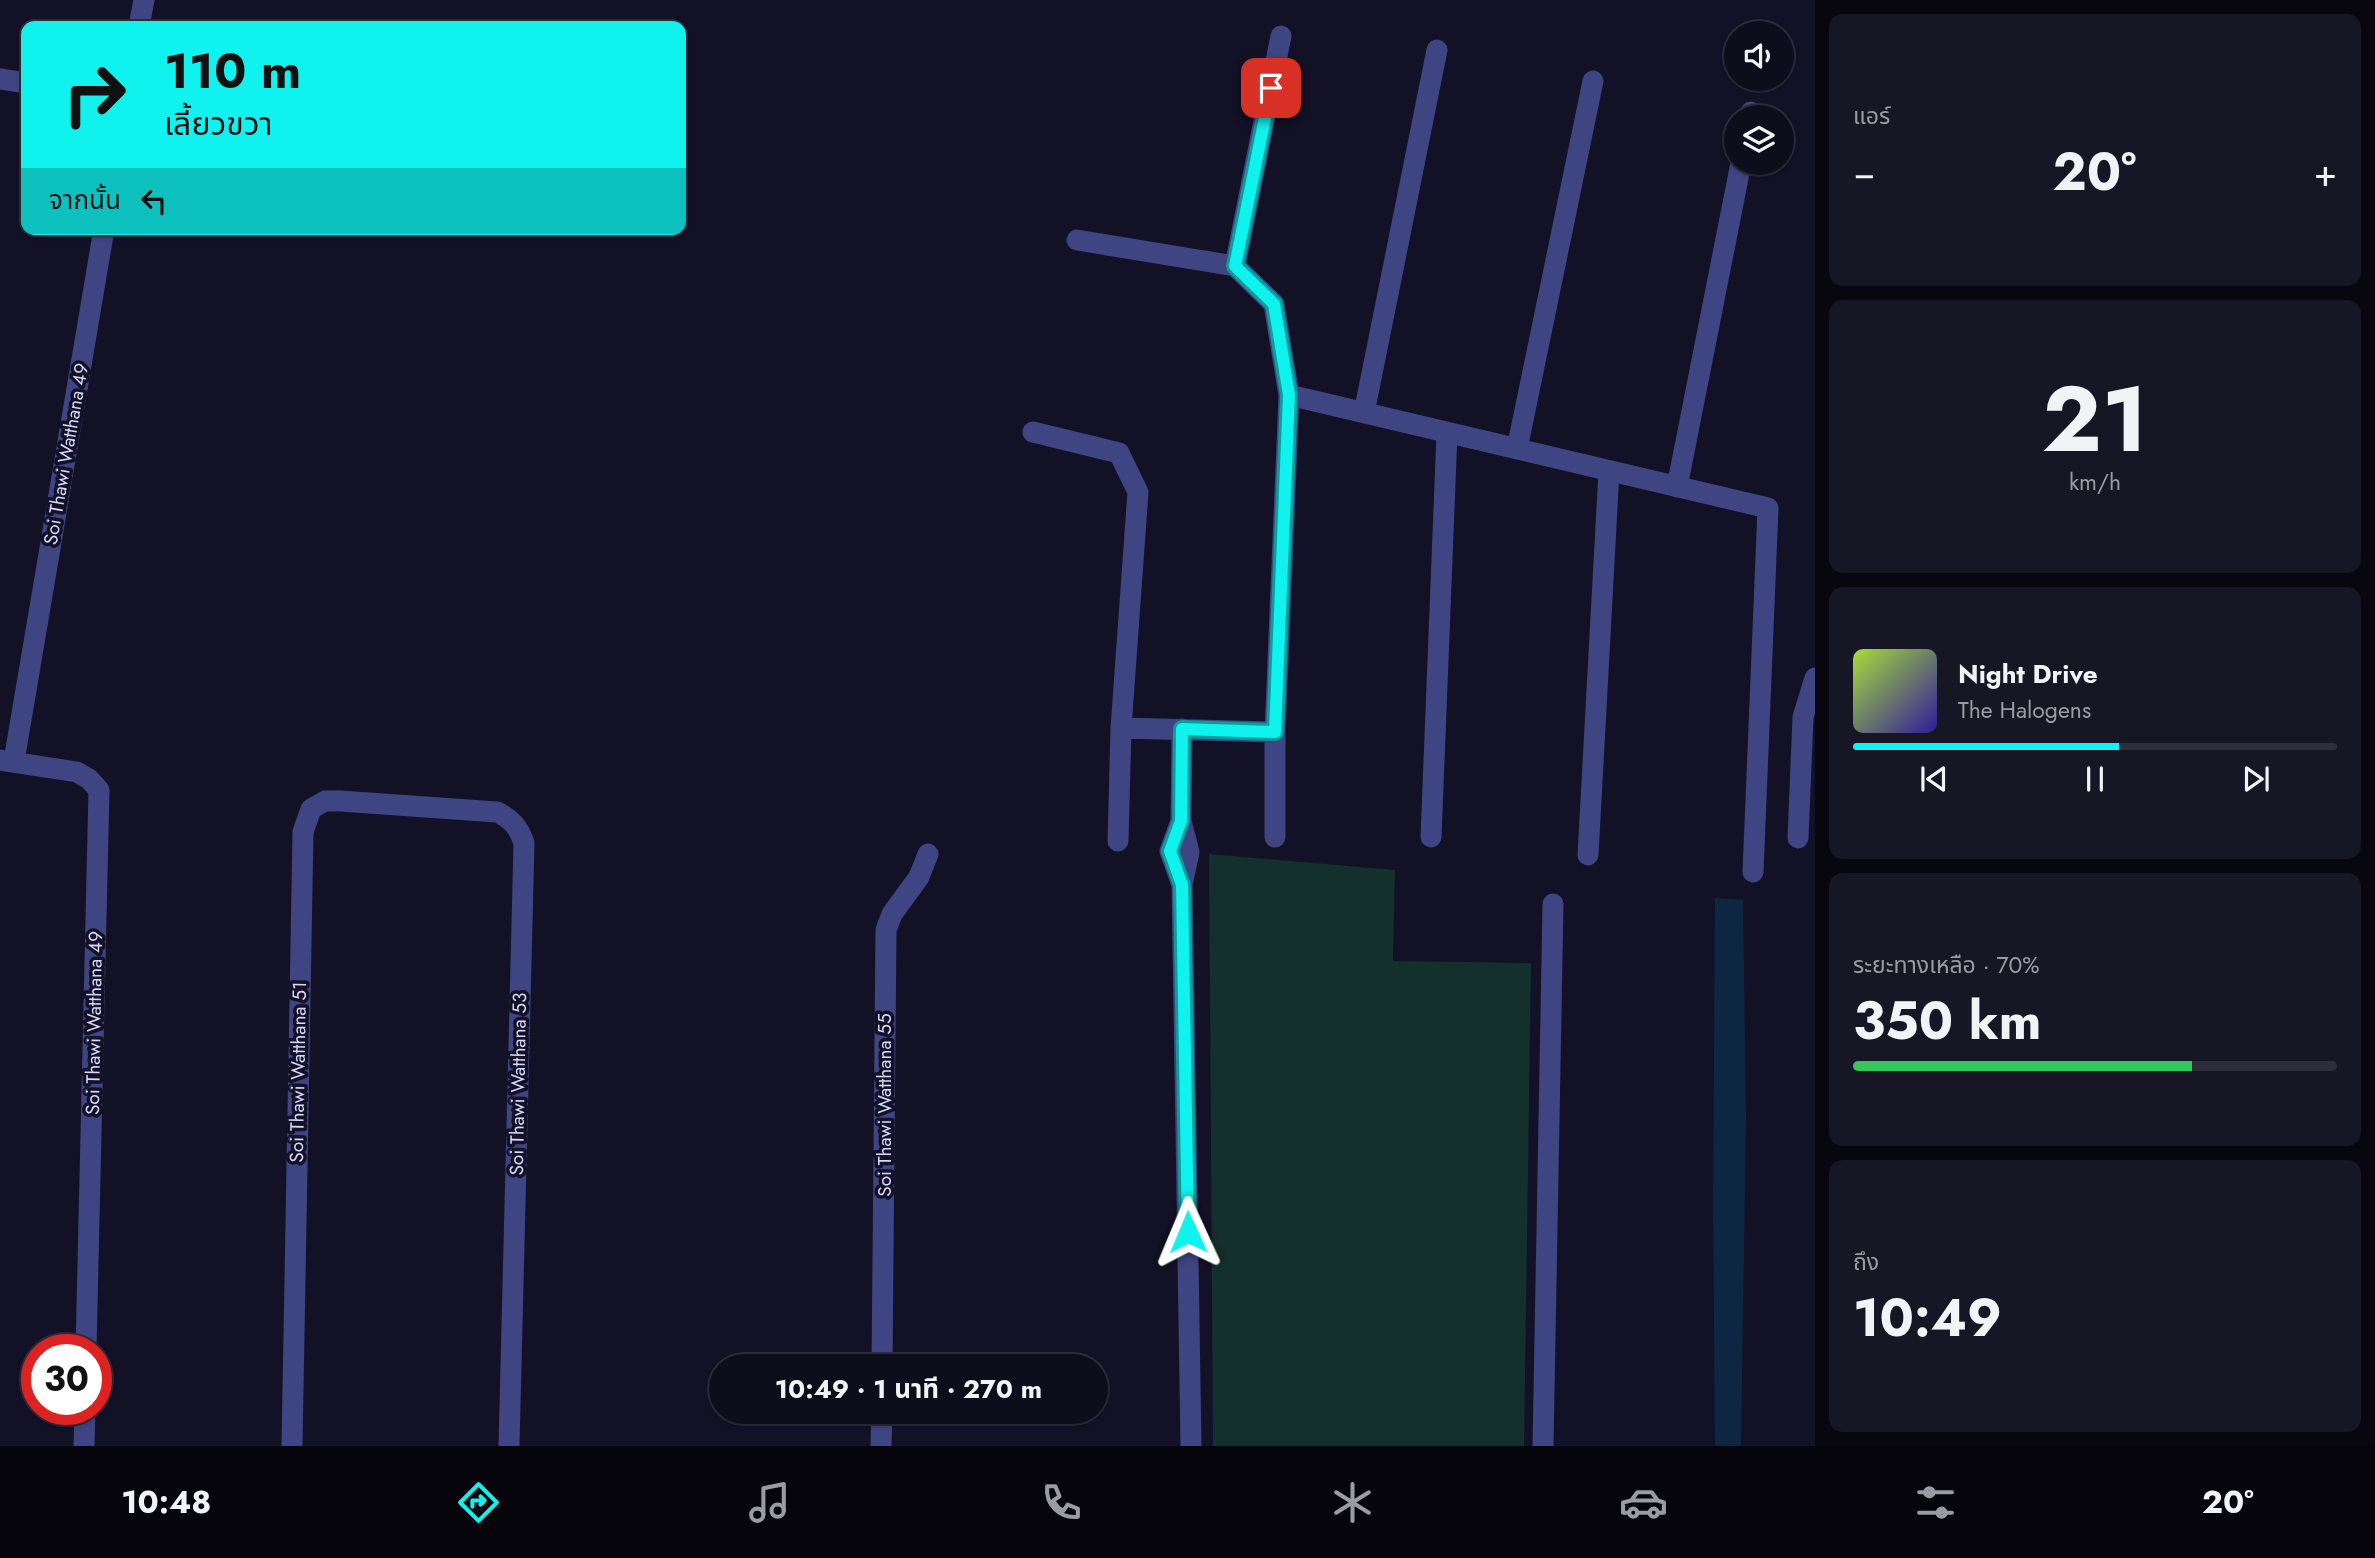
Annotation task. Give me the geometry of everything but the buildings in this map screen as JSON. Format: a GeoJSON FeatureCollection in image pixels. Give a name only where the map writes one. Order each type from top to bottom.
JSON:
{"type":"FeatureCollection","features":[{"type":"Feature","properties":{"kind":"street"},"geometry":{"type":"LineString","coordinates":[[140,21],[144,0]]}},
{"type":"Feature","properties":{"kind":"street"},"geometry":{"type":"LineString","coordinates":[[1235,266],[1281,36]]}},
{"type":"Feature","properties":{"kind":"street"},"geometry":{"type":"LineString","coordinates":[[1364,413],[1437,50]]}},
{"type":"Feature","properties":{"kind":"street"},"geometry":{"type":"LineString","coordinates":[[0,79],[21,82]]}},
{"type":"Feature","properties":{"kind":"street"},"geometry":{"type":"LineString","coordinates":[[1517,449],[1593,81]]}},
{"type":"Feature","properties":{"kind":"street"},"geometry":{"type":"LineString","coordinates":[[1677,487],[1739,175]]}},
{"type":"Feature","properties":{"kind":"street","name":"Soi Thawi Watthana 49"},"geometry":{"type":"LineString","coordinates":[[86,1334],[99,790],[89,779],[77,772],[7,761],[103,235]]}},
{"type":"Feature","properties":{"kind":"street"},"geometry":{"type":"LineString","coordinates":[[1077,240],[1235,266],[1274,304],[1289,395],[1275,732],[1275,837]]}},
{"type":"Feature","properties":{"kind":"street"},"geometry":{"type":"LineString","coordinates":[[1289,395],[1768,508],[1753,872]]}},
{"type":"Feature","properties":{"kind":"street"},"geometry":{"type":"LineString","coordinates":[[1033,432],[1119,453],[1138,492],[1121,728],[1118,842]]}},
{"type":"Feature","properties":{"kind":"street"},"geometry":{"type":"LineString","coordinates":[[1431,837],[1447,433]]}},
{"type":"Feature","properties":{"kind":"street"},"geometry":{"type":"LineString","coordinates":[[1588,855],[1609,471]]}},
{"type":"Feature","properties":{"kind":"street"},"geometry":{"type":"LineString","coordinates":[[1798,838],[1803,717],[1815,678]]}},
{"type":"Feature","properties":{"kind":"street"},"geometry":{"type":"LineString","coordinates":[[1121,728],[1275,732]]}},
{"type":"Feature","properties":{"kind":"street"},"geometry":{"type":"LineString","coordinates":[[1182,729],[1181,821],[1170,851],[1182,885],[1191,1446]]}},
{"type":"Feature","properties":{"kind":"street","name":"Soi Thawi Watthana 51"},"geometry":{"type":"LineString","coordinates":[[292,1446],[303,832],[311,809],[325,801],[419,806]]}},
{"type":"Feature","properties":{"kind":"street","name":"Soi Thawi Watthana 53"},"geometry":{"type":"LineString","coordinates":[[419,806],[497,812],[514,823],[521,832],[524,843],[509,1446]]}},
{"type":"Feature","properties":{"kind":"street","name":"Soi Thawi Watthana 55"},"geometry":{"type":"LineString","coordinates":[[882,1354],[886,930],[892,915],[919,877],[928,855]]}},
{"type":"Feature","properties":{"kind":"street"},"geometry":{"type":"LineString","coordinates":[[1543,1446],[1553,904]]}},
{"type":"Feature","properties":{"kind":"street"},"geometry":{"type":"LineString","coordinates":[[881,1446],[882,1424]]}},
{"type":"Feature","properties":{"kind":"street"},"geometry":{"type":"LineString","coordinates":[[84,1446],[85,1425]]}},
{"type":"Feature","properties":{"kind":"green space"},"geometry":{"type":"Polygon","coordinates":[[[1209,854],[1395,870],[1393,961],[1531,963],[1524,1446],[1213,1446],[1209,854]]]}},
{"type":"Feature","properties":{"kind":"water"},"geometry":{"type":"Polygon","coordinates":[[[1715,898],[1743,900],[1746,1118],[1741,1446],[1715,1446],[1715,898]]]}},
{"type":"Feature","properties":{"kind":"route"},"geometry":{"type":"LineString","coordinates":[[1188,1232],[1182,885],[1170,851],[1181,821],[1182,729],[1275,732],[1289,395],[1274,304],[1235,266],[1271,88]]}}]}
